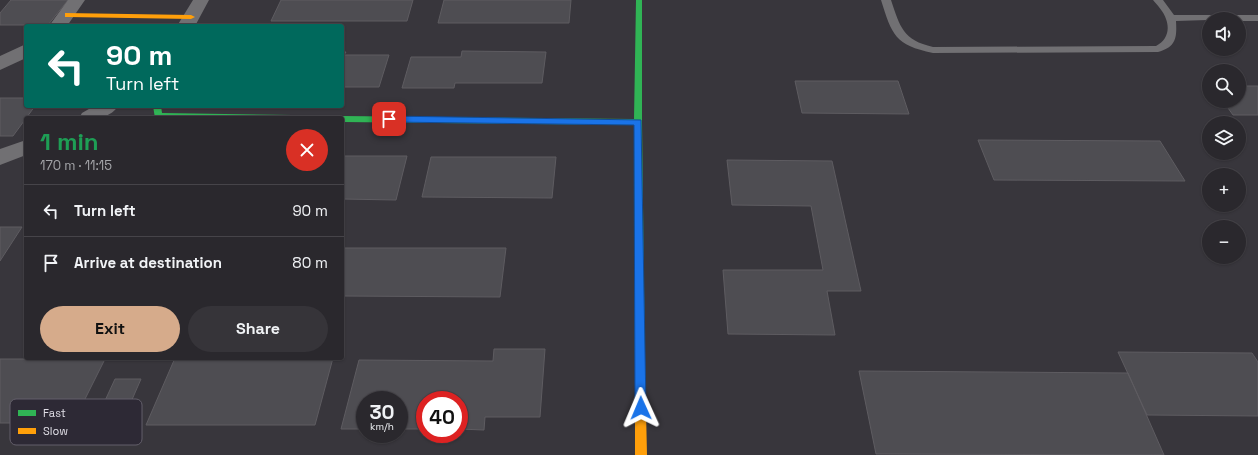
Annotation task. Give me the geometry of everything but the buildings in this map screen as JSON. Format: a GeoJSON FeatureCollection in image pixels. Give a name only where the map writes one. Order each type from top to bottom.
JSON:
{"type":"FeatureCollection","features":[{"type":"Feature","properties":{"kind":"street"},"geometry":{"type":"LineString","coordinates":[[63,21],[77,0]]}},
{"type":"Feature","properties":{"kind":"street"},"geometry":{"type":"LineString","coordinates":[[63,21],[188,22],[201,0]]}},
{"type":"Feature","properties":{"kind":"street"},"geometry":{"type":"LineString","coordinates":[[639,0],[638,122],[641,455]]}},
{"type":"Feature","properties":{"kind":"street"},"geometry":{"type":"LineString","coordinates":[[0,64],[24,51]]}},
{"type":"Feature","properties":{"kind":"street"},"geometry":{"type":"LineString","coordinates":[[92,116],[105,108]]}},
{"type":"Feature","properties":{"kind":"street"},"geometry":{"type":"LineString","coordinates":[[155,113],[237,116]]}},
{"type":"Feature","properties":{"kind":"street"},"geometry":{"type":"LineString","coordinates":[[344,119],[638,122]]}},
{"type":"Feature","properties":{"kind":"street"},"geometry":{"type":"LineString","coordinates":[[0,157],[24,147]]}},
{"type":"Feature","properties":{"kind":"lane"},"geometry":{"type":"LineString","coordinates":[[886,0],[897,32],[901,37],[914,46],[933,50],[1152,50],[1164,46],[1171,40],[1172,35],[1171,18],[1158,0]]}},
{"type":"Feature","properties":{"kind":"lane"},"geometry":{"type":"LineString","coordinates":[[1171,18],[1258,18]]}},
{"type":"Feature","properties":{"kind":"traffic: fast"},"geometry":{"type":"LineString","coordinates":[[639,0],[638,122],[640,365]]}},
{"type":"Feature","properties":{"kind":"traffic: fast"},"geometry":{"type":"LineString","coordinates":[[157,108],[158,116]]}},
{"type":"Feature","properties":{"kind":"traffic: fast"},"geometry":{"type":"LineString","coordinates":[[344,119],[638,122]]}},
{"type":"Feature","properties":{"kind":"traffic: slow"},"geometry":{"type":"LineString","coordinates":[[67,15],[191,17]]}},
{"type":"Feature","properties":{"kind":"traffic: slow"},"geometry":{"type":"LineString","coordinates":[[640,365],[641,455]]}},
{"type":"Feature","properties":{"kind":"route"},"geometry":{"type":"LineString","coordinates":[[389,119],[638,122],[641,408]]}}]}
